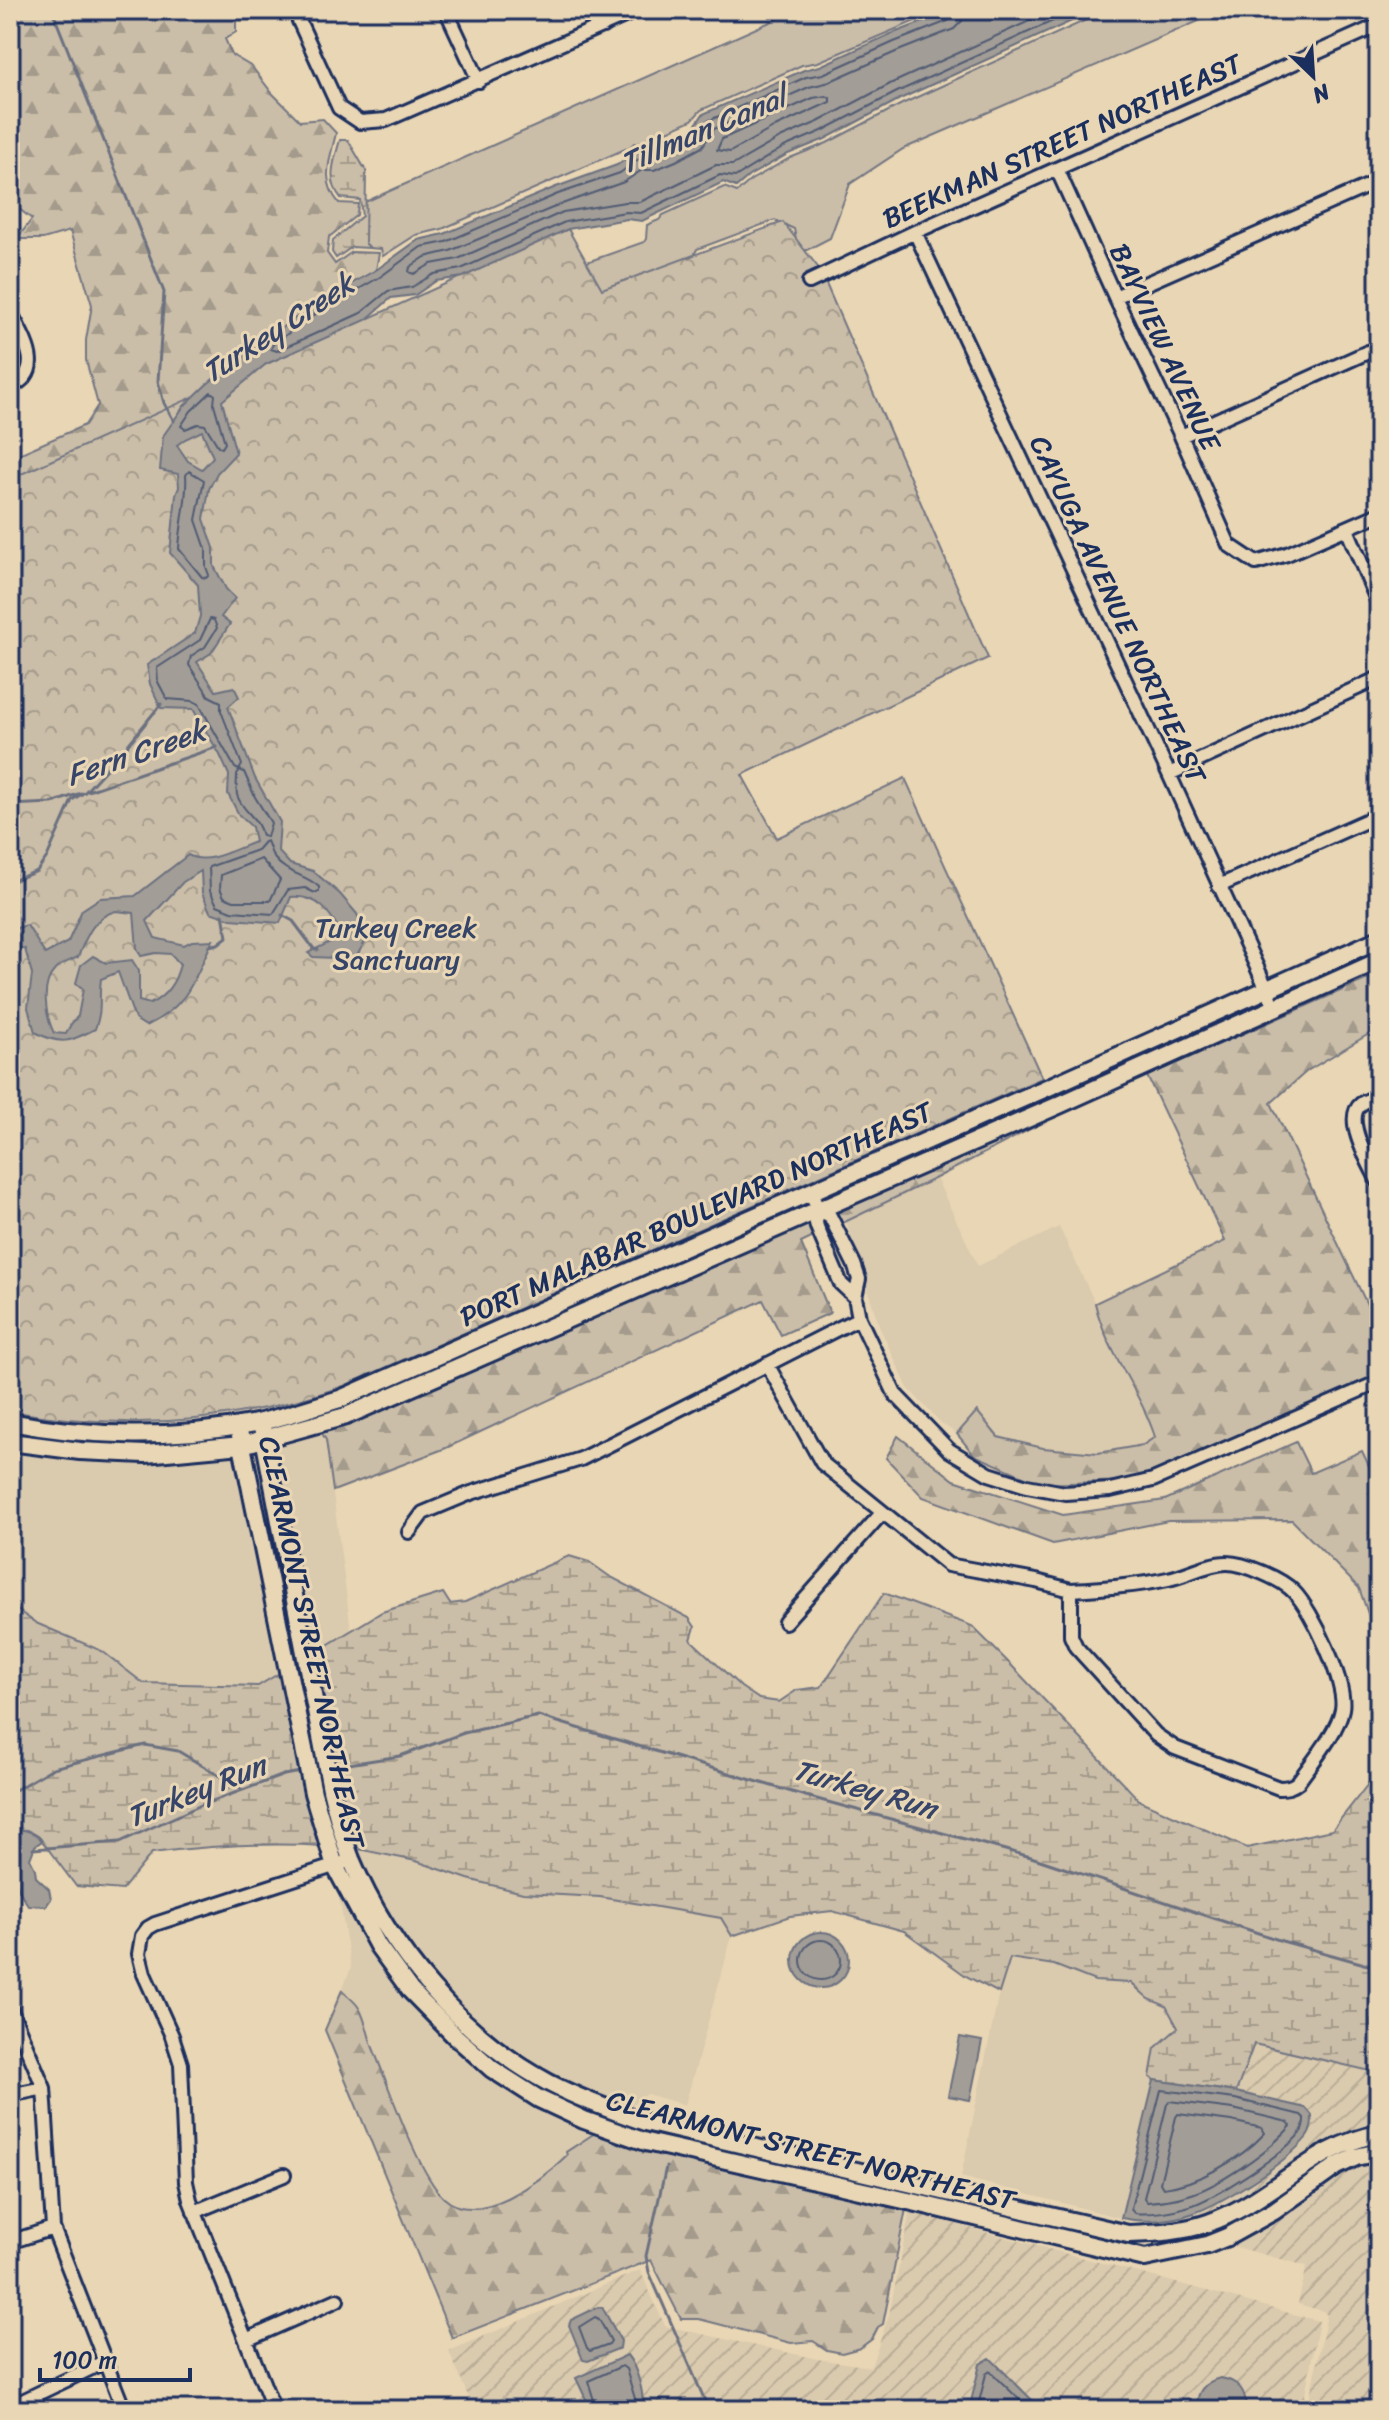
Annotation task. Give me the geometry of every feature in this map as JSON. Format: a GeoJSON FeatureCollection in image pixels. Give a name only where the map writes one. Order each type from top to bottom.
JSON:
{"type":"FeatureCollection","features":[{"type":"Feature","properties":{"kind":"street"},"geometry":{"type":"LineString","coordinates":[[294,10],[339,108],[360,122],[386,120],[638,10]]}},
{"type":"Feature","properties":{"kind":"street"},"geometry":{"type":"LineString","coordinates":[[446,10],[479,81]]}},
{"type":"Feature","properties":{"kind":"street"},"geometry":{"type":"LineString","coordinates":[[596,10],[603,26]]}},
{"type":"Feature","properties":{"kind":"street"},"geometry":{"type":"LineString","coordinates":[[1376,26],[1379,41]]}},
{"type":"Feature","properties":{"kind":"street","name":"BEEKMAN STREET NORTHEAST"},"geometry":{"type":"LineString","coordinates":[[809,282],[1376,26]]}},
{"type":"Feature","properties":{"kind":"street","name":"BAYVIEW AVENUE"},"geometry":{"type":"LineString","coordinates":[[1057,169],[1229,545],[1256,563],[1287,554],[1347,529]]}},
{"type":"Feature","properties":{"kind":"street"},"geometry":{"type":"LineString","coordinates":[[1115,297],[1379,181]]}},
{"type":"Feature","properties":{"kind":"street","name":"CAYUGA AVENUE NORTHEAST"},"geometry":{"type":"LineString","coordinates":[[915,232],[1275,1007]]}},
{"type":"Feature","properties":{"kind":"street"},"geometry":{"type":"LineString","coordinates":[[10,311],[31,367],[25,378],[10,387]]}},
{"type":"Feature","properties":{"kind":"street"},"geometry":{"type":"LineString","coordinates":[[1181,436],[1379,347]]}},
{"type":"Feature","properties":{"kind":"street"},"geometry":{"type":"LineString","coordinates":[[1379,514],[1347,529],[1379,605]]}},
{"type":"Feature","properties":{"kind":"street"},"geometry":{"type":"LineString","coordinates":[[1169,774],[1379,678]]}},
{"type":"Feature","properties":{"kind":"street"},"geometry":{"type":"LineString","coordinates":[[1219,886],[1379,815]]}},
{"type":"Feature","properties":{"kind":"street","name":"PORT MALABAR BOULEVARD NORTHEAST"},"geometry":{"type":"LineString","coordinates":[[10,1422],[85,1433],[146,1434],[261,1422],[340,1399],[1379,939]]}},
{"type":"Feature","properties":{"kind":"street","name":"PORT MALABAR BOULEVARD NORTHEAST"},"geometry":{"type":"LineString","coordinates":[[18,1444],[145,1454],[242,1445],[346,1416],[1379,961]]}},
{"type":"Feature","properties":{"kind":"street"},"geometry":{"type":"LineString","coordinates":[[1131,1050],[1140,1068]]}},
{"type":"Feature","properties":{"kind":"street"},"geometry":{"type":"LineString","coordinates":[[1379,1096],[1361,1104],[1356,1110],[1353,1127],[1379,1183]]}},
{"type":"Feature","properties":{"kind":"street"},"geometry":{"type":"LineString","coordinates":[[810,1191],[818,1209],[817,1227],[841,1284],[855,1297]]}},
{"type":"Feature","properties":{"kind":"street"},"geometry":{"type":"LineString","coordinates":[[818,1209],[830,1216],[854,1264],[859,1279],[855,1297],[859,1318],[895,1394],[949,1450],[989,1474],[1027,1486],[1065,1493],[1110,1490],[1153,1480],[1379,1382]]}},
{"type":"Feature","properties":{"kind":"street"},"geometry":{"type":"LineString","coordinates":[[409,1532],[423,1513],[471,1493],[581,1459],[859,1318]]}},
{"type":"Feature","properties":{"kind":"street"},"geometry":{"type":"LineString","coordinates":[[767,1364],[822,1463],[948,1565],[1071,1590],[1131,1587],[1219,1563],[1235,1563],[1265,1574],[1292,1589],[1314,1621],[1344,1692],[1339,1720],[1292,1787],[1279,1788],[1175,1748],[1156,1735],[1076,1647],[1071,1636],[1071,1590]]}},
{"type":"Feature","properties":{"kind":"street","name":"CLEARMONT STREET NORTHEAST"},"geometry":{"type":"LineString","coordinates":[[261,1422],[331,1789],[352,1860],[382,1918],[423,1980],[472,2028],[546,2082],[645,2122],[1128,2234],[1172,2233],[1210,2222],[1246,2204],[1335,2147],[1379,2134]]}},
{"type":"Feature","properties":{"kind":"street"},"geometry":{"type":"LineString","coordinates":[[18,1444],[32,1426]]}},
{"type":"Feature","properties":{"kind":"street","name":"CLEARMONT STREET NORTHEAST"},"geometry":{"type":"LineString","coordinates":[[238,1426],[313,1793],[335,1866],[378,1946],[410,1990],[492,2069],[539,2099],[584,2120],[646,2142],[1145,2258],[1177,2253],[1227,2237],[1274,2211],[1337,2166],[1356,2157],[1379,2152]]}},
{"type":"Feature","properties":{"kind":"street"},"geometry":{"type":"LineString","coordinates":[[145,1454],[146,1434]]}},
{"type":"Feature","properties":{"kind":"street"},"geometry":{"type":"LineString","coordinates":[[785,1622],[882,1513]]}},
{"type":"Feature","properties":{"kind":"street"},"geometry":{"type":"LineString","coordinates":[[274,2410],[194,2212],[186,2182],[181,2064],[141,1964],[139,1949],[148,1928],[165,1920],[352,1860]]}},
{"type":"Feature","properties":{"kind":"street"},"geometry":{"type":"LineString","coordinates":[[10,2008],[44,2088],[53,2228],[124,2410]]}},
{"type":"Feature","properties":{"kind":"street"},"geometry":{"type":"LineString","coordinates":[[10,2095],[44,2088]]}},
{"type":"Feature","properties":{"kind":"street"},"geometry":{"type":"LineString","coordinates":[[194,2212],[284,2175]]}},
{"type":"Feature","properties":{"kind":"street"},"geometry":{"type":"LineString","coordinates":[[10,2242],[53,2228]]}},
{"type":"Feature","properties":{"kind":"street"},"geometry":{"type":"LineString","coordinates":[[246,2340],[337,2300]]}},
{"type":"Feature","properties":{"kind":"street"},"geometry":{"type":"LineString","coordinates":[[10,2407],[104,2362]]}},
{"type":"Feature","properties":{"kind":"shaded area"},"geometry":{"type":"Polygon","coordinates":[[[936,1178],[978,1266],[1059,1227],[1095,1303],[1100,1326],[1148,1413],[1156,1437],[1143,1445],[1098,1453],[1043,1448],[998,1437],[977,1411],[957,1434],[941,1423],[908,1388],[880,1328],[846,1222],[936,1178]]]}},
{"type":"Feature","properties":{"kind":"shaded area"},"geometry":{"type":"Polygon","coordinates":[[[320,1430],[326,1440],[351,1631],[311,1655],[270,1444],[320,1430]]]}},
{"type":"Feature","properties":{"kind":"shaded area"},"geometry":{"type":"Polygon","coordinates":[[[260,1446],[301,1661],[292,1666],[248,1450],[260,1446]]]}},
{"type":"Feature","properties":{"kind":"shaded area"},"geometry":{"type":"Polygon","coordinates":[[[10,1448],[238,1451],[283,1671],[258,1686],[143,1683],[102,1651],[36,1623],[10,1605],[10,1448]]]}},
{"type":"Feature","properties":{"kind":"shaded area"},"geometry":{"type":"Polygon","coordinates":[[[353,1848],[416,1861],[523,1893],[600,1897],[721,1918],[732,1936],[685,2105],[647,2094],[626,2109],[548,2077],[475,2024],[426,1976],[380,1904],[353,1848]]]}},
{"type":"Feature","properties":{"kind":"shaded area"},"geometry":{"type":"Polygon","coordinates":[[[336,1879],[452,2041],[598,2131],[566,2152],[567,2155],[554,2168],[511,2198],[485,2208],[460,2206],[445,2199],[432,2183],[406,2129],[358,2006],[342,1990],[351,1968],[336,1879]]]}},
{"type":"Feature","properties":{"kind":"shaded area"},"geometry":{"type":"Polygon","coordinates":[[[1010,1958],[1054,1965],[1095,1981],[1131,1983],[1149,1999],[1166,2006],[1178,2028],[1155,2048],[1151,2077],[1154,2080],[1121,2218],[961,2177],[999,1993],[1010,1958]]]}},
{"type":"Feature","properties":{"kind":"shaded area"},"geometry":{"type":"Polygon","coordinates":[[[1253,2044],[1379,2073],[1379,2128],[1208,2217],[1159,2227],[1138,2222],[1193,2213],[1230,2197],[1277,2163],[1306,2108],[1236,2092],[1253,2044]]]}},
{"type":"Feature","properties":{"kind":"shaded area"},"geometry":{"type":"Polygon","coordinates":[[[1379,2158],[1379,2410],[1307,2410],[1327,2315],[1298,2304],[1307,2266],[1224,2244],[1339,2171],[1379,2158]]]}},
{"type":"Feature","properties":{"kind":"shaded area"},"geometry":{"type":"Polygon","coordinates":[[[910,2212],[1319,2321],[1302,2410],[474,2410],[449,2351],[640,2270],[665,2326],[817,2359],[871,2367],[889,2315],[910,2212]]]}},
{"type":"Feature","properties":{"kind":"green space"},"geometry":{"type":"Polygon","coordinates":[[[10,10],[226,10],[236,19],[236,32],[225,39],[232,55],[252,67],[300,121],[323,119],[336,133],[329,161],[330,186],[339,203],[358,204],[357,215],[329,237],[327,253],[335,264],[352,252],[379,253],[376,270],[315,304],[206,385],[10,930],[10,458],[85,425],[98,405],[86,360],[92,305],[70,231],[43,239],[17,239],[32,219],[10,202],[10,10]]]}},
{"type":"Feature","properties":{"kind":"green space"},"geometry":{"type":"Polygon","coordinates":[[[797,10],[941,10],[818,62],[802,65],[701,110],[692,120],[442,229],[416,235],[383,256],[381,249],[370,248],[365,243],[365,202],[797,10]]]}},
{"type":"Feature","properties":{"kind":"green space"},"geometry":{"type":"Polygon","coordinates":[[[1108,10],[1224,10],[903,149],[850,184],[830,238],[799,254],[794,229],[775,220],[697,249],[698,309],[435,325],[570,268],[644,242],[647,225],[663,215],[724,187],[737,192],[751,180],[790,158],[1108,10]]]}},
{"type":"Feature","properties":{"kind":"green space"},"geometry":{"type":"Polygon","coordinates":[[[340,140],[348,140],[366,171],[365,243],[370,248],[352,247],[336,258],[332,252],[333,240],[362,216],[360,200],[341,198],[336,191],[333,170],[340,140]]]}},
{"type":"Feature","properties":{"kind":"green space","name":"Turkey Creek Sanctuary"},"geometry":{"type":"Polygon","coordinates":[[[783,222],[820,270],[988,658],[742,775],[777,838],[905,778],[1042,1078],[344,1386],[262,1409],[179,1421],[95,1421],[10,1411],[10,479],[568,229],[602,289],[783,222]]]}},
{"type":"Feature","properties":{"kind":"green space"},"geometry":{"type":"Polygon","coordinates":[[[1379,974],[1379,1028],[1307,1071],[1271,1103],[1372,1315],[1379,1317],[1379,1375],[1153,1480],[1042,1484],[974,1455],[957,1434],[977,1411],[998,1437],[1043,1448],[1098,1453],[1143,1445],[1155,1437],[1107,1338],[1095,1303],[1225,1241],[1147,1076],[1379,974]]]}},
{"type":"Feature","properties":{"kind":"green space"},"geometry":{"type":"Polygon","coordinates":[[[1031,1101],[1035,1109],[344,1411],[313,1419],[310,1414],[1031,1101]]]}},
{"type":"Feature","properties":{"kind":"green space"},"geometry":{"type":"Polygon","coordinates":[[[1040,1120],[1042,1123],[936,1178],[801,1243],[830,1313],[781,1335],[763,1300],[446,1448],[333,1491],[326,1440],[320,1430],[1040,1120]]]}},
{"type":"Feature","properties":{"kind":"green space"},"geometry":{"type":"Polygon","coordinates":[[[898,1436],[954,1480],[1063,1515],[1165,1500],[1296,1442],[1311,1473],[1362,1451],[1379,1487],[1379,1645],[1359,1588],[1292,1520],[1168,1521],[1053,1544],[923,1497],[886,1458],[898,1436]]]}},
{"type":"Feature","properties":{"kind":"green space"},"geometry":{"type":"Polygon","coordinates":[[[569,1556],[589,1562],[609,1576],[689,1618],[695,1627],[691,1640],[741,1687],[759,1699],[779,1702],[797,1690],[821,1687],[884,1593],[972,1626],[1140,1801],[1247,1848],[1332,1830],[1379,1770],[1379,2073],[1254,2044],[1236,2092],[1154,2080],[1150,2077],[1155,2048],[1178,2028],[1166,2006],[1149,1999],[1131,1983],[1095,1981],[1054,1965],[1010,1958],[999,1993],[966,1976],[904,1931],[832,1911],[790,1916],[732,1936],[721,1918],[600,1897],[523,1893],[416,1861],[353,1848],[346,1829],[311,1655],[382,1612],[443,1593],[450,1604],[465,1602],[569,1556]]]}},
{"type":"Feature","properties":{"kind":"green space"},"geometry":{"type":"Polygon","coordinates":[[[10,1605],[36,1623],[102,1651],[143,1683],[258,1686],[283,1671],[323,1846],[237,1845],[152,1853],[122,1890],[76,1886],[39,1837],[27,1830],[10,1829],[10,1605]]]}},
{"type":"Feature","properties":{"kind":"green space"},"geometry":{"type":"Polygon","coordinates":[[[342,1990],[361,2013],[414,2149],[424,2170],[444,2198],[458,2206],[474,2208],[509,2198],[542,2177],[567,2155],[566,2152],[598,2131],[672,2154],[672,2157],[906,2209],[883,2324],[872,2339],[860,2348],[842,2353],[827,2350],[813,2341],[791,2343],[699,2319],[681,2319],[651,2260],[452,2338],[325,2030],[342,1990]]]}},
{"type":"Feature","properties":{"kind":"water","name":"Tillman Canal"},"geometry":{"type":"Polygon","coordinates":[[[955,10],[1096,10],[788,154],[736,187],[723,182],[642,221],[627,219],[568,229],[463,277],[436,281],[415,295],[391,298],[366,320],[266,364],[222,401],[236,453],[217,473],[209,489],[204,519],[214,548],[214,566],[226,589],[235,598],[221,617],[230,624],[211,653],[197,662],[216,691],[234,687],[239,697],[228,707],[255,778],[280,822],[278,851],[290,864],[313,871],[340,894],[357,914],[366,940],[355,959],[313,957],[308,953],[342,934],[333,919],[316,902],[291,897],[280,923],[231,919],[210,912],[202,893],[201,871],[183,882],[147,921],[155,938],[184,945],[192,941],[213,940],[195,979],[172,1009],[146,1026],[135,1019],[118,972],[101,979],[100,1010],[95,1029],[65,1041],[35,1032],[28,1008],[32,974],[25,949],[10,947],[10,930],[27,925],[45,954],[68,942],[82,910],[100,898],[135,896],[188,855],[213,857],[255,842],[252,827],[239,815],[228,794],[229,775],[220,755],[193,709],[161,708],[150,684],[147,665],[195,633],[200,616],[198,585],[170,553],[178,474],[160,470],[163,436],[184,406],[238,359],[315,304],[376,270],[418,240],[444,234],[617,165],[636,148],[649,153],[690,133],[703,114],[955,10]],[[202,431],[177,445],[188,461],[202,469],[213,457],[202,431]],[[116,911],[96,922],[78,957],[60,966],[50,976],[46,1001],[54,1033],[66,1034],[78,1016],[83,989],[76,983],[81,965],[93,956],[106,963],[132,960],[139,971],[139,1001],[150,1004],[165,993],[176,977],[180,964],[171,954],[141,956],[137,948],[134,913],[116,911]]]}},
{"type":"Feature","properties":{"kind":"water"},"geometry":{"type":"Polygon","coordinates":[[[10,1829],[28,1831],[42,1841],[35,1846],[30,1859],[36,1877],[49,1889],[51,1899],[46,1906],[28,1905],[22,1896],[11,1859],[10,1829]]]}},
{"type":"Feature","properties":{"kind":"water"},"geometry":{"type":"Polygon","coordinates":[[[821,1932],[841,1940],[849,1960],[841,1980],[821,1988],[801,1980],[793,1960],[801,1940],[821,1932]]]}},
{"type":"Feature","properties":{"kind":"water"},"geometry":{"type":"Polygon","coordinates":[[[960,2037],[982,2041],[970,2100],[948,2096],[960,2037]]]}},
{"type":"Feature","properties":{"kind":"water"},"geometry":{"type":"Polygon","coordinates":[[[1154,2080],[1236,2092],[1306,2108],[1312,2115],[1311,2130],[1297,2148],[1270,2170],[1207,2208],[1167,2219],[1148,2221],[1121,2218],[1154,2080]]]}},
{"type":"Feature","properties":{"kind":"water"},"geometry":{"type":"Polygon","coordinates":[[[602,2307],[621,2341],[620,2348],[588,2361],[583,2360],[569,2325],[571,2320],[602,2307]]]}},
{"type":"Feature","properties":{"kind":"water"},"geometry":{"type":"Polygon","coordinates":[[[627,2355],[639,2381],[642,2409],[591,2410],[576,2378],[627,2355]]]}},
{"type":"Feature","properties":{"kind":"water"},"geometry":{"type":"Polygon","coordinates":[[[990,2358],[1041,2410],[969,2410],[980,2364],[990,2358]]]}},
{"type":"Feature","properties":{"kind":"water"},"geometry":{"type":"Polygon","coordinates":[[[1220,2378],[1232,2381],[1240,2388],[1245,2398],[1245,2410],[1198,2410],[1202,2389],[1220,2378]]]}},
{"type":"Feature","properties":{"kind":"waterway"},"geometry":{"type":"LineString","coordinates":[[52,10],[164,292],[158,381],[164,403],[174,421]]}},
{"type":"Feature","properties":{"kind":"waterway","name":"Fern Creek"},"geometry":{"type":"LineString","coordinates":[[10,882],[37,871],[47,857],[72,800],[85,792],[161,704]]}},
{"type":"Feature","properties":{"kind":"waterway","name":"Fern Creek"},"geometry":{"type":"LineString","coordinates":[[88,791],[217,747]]}},
{"type":"Feature","properties":{"kind":"waterway","name":"Fern Creek"},"geometry":{"type":"LineString","coordinates":[[10,805],[52,803],[81,793]]}},
{"type":"Feature","properties":{"kind":"waterway","name":"Turkey Creek"},"geometry":{"type":"LineString","coordinates":[[209,946],[227,937],[223,914]]}},
{"type":"Feature","properties":{"kind":"waterway","name":"Turkey Creek"},"geometry":{"type":"LineString","coordinates":[[282,915],[293,921],[318,950]]}},
{"type":"Feature","properties":{"kind":"waterway","name":"Turkey Run"},"geometry":{"type":"LineString","coordinates":[[336,1766],[400,1756],[464,1733],[538,1716],[802,1795],[1031,1857],[1282,1941],[1379,1968]]}},
{"type":"Feature","properties":{"kind":"waterway"},"geometry":{"type":"LineString","coordinates":[[10,1793],[53,1768],[145,1745],[178,1751],[243,1790]]}},
{"type":"Feature","properties":{"kind":"waterway","name":"Turkey Run"},"geometry":{"type":"LineString","coordinates":[[33,1849],[120,1842],[199,1806],[300,1772]]}},
{"type":"Feature","properties":{"kind":"waterway"},"geometry":{"type":"LineString","coordinates":[[666,2167],[646,2256],[649,2272],[709,2410]]}}]}
